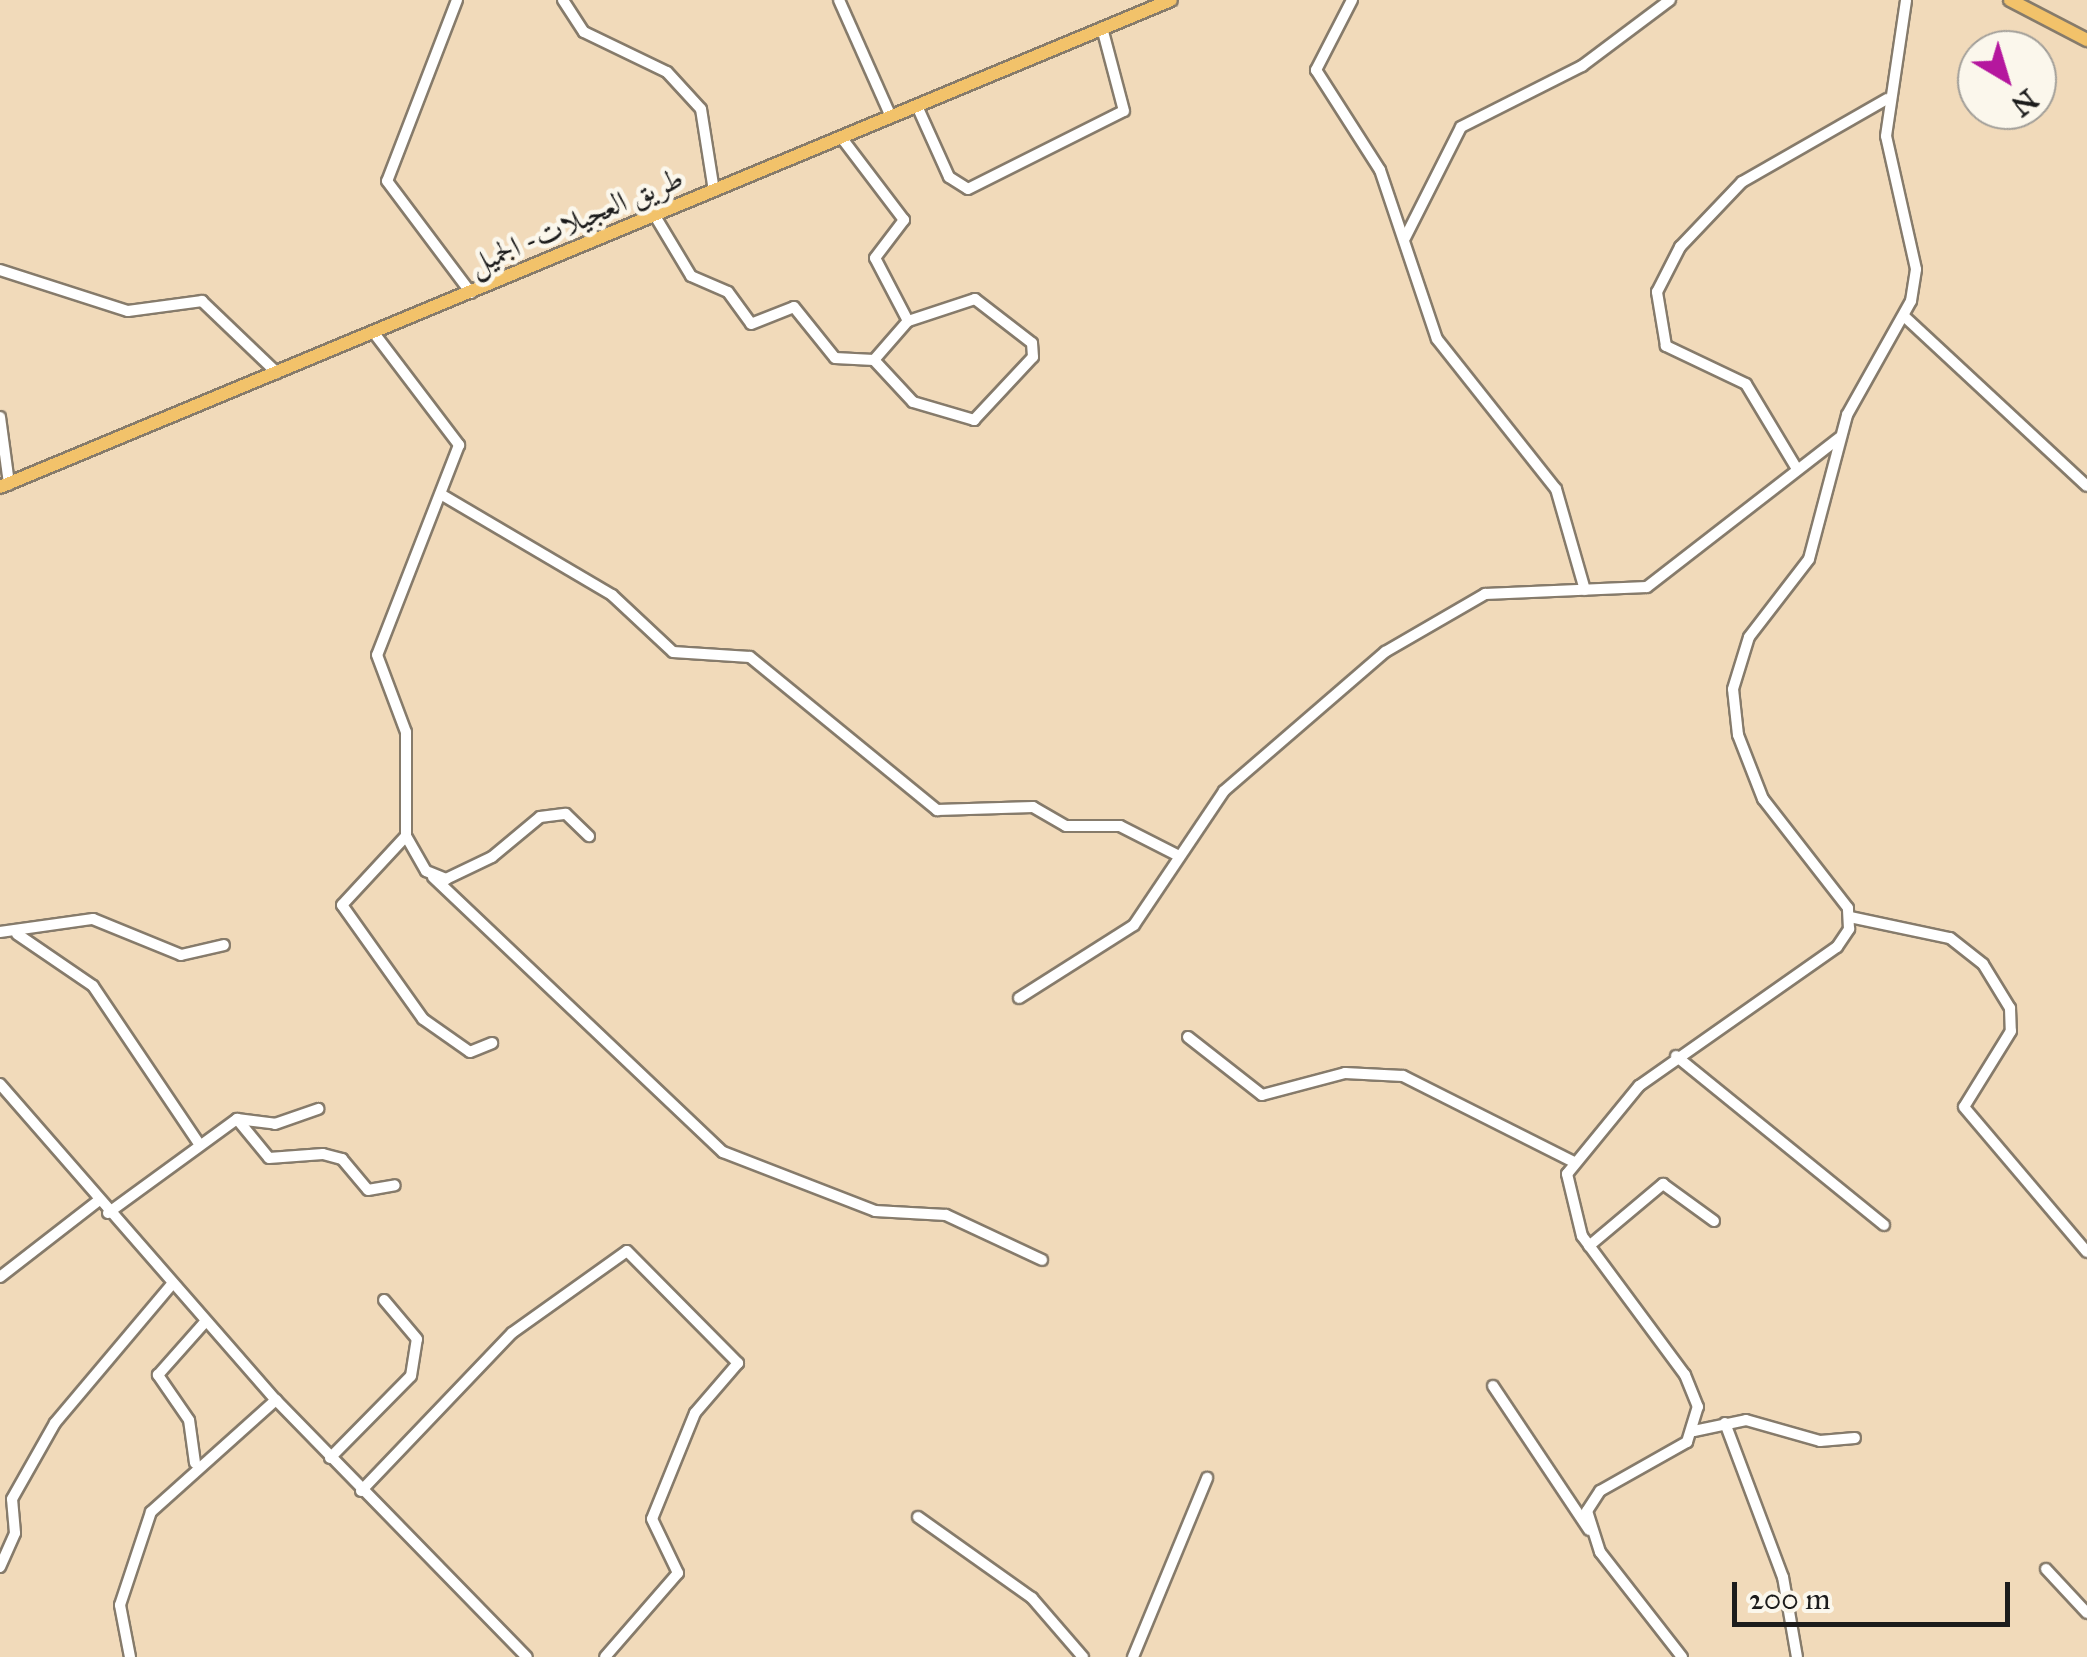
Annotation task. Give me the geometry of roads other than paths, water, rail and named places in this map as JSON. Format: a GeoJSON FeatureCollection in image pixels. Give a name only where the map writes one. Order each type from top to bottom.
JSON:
{"type":"FeatureCollection","features":[{"type":"Feature","properties":{"kind":"main road","name":"طريق العجيلات- الجميل"},"geometry":{"type":"LineString","coordinates":[[4,486],[1171,0]]}},
{"type":"Feature","properties":{"kind":"main road"},"geometry":{"type":"LineString","coordinates":[[2010,0],[2087,40]]}},
{"type":"Feature","properties":{"kind":"street"},"geometry":{"type":"LineString","coordinates":[[457,0],[387,182],[471,293]]}},
{"type":"Feature","properties":{"kind":"street"},"geometry":{"type":"LineString","coordinates":[[563,0],[584,32],[667,72],[701,110],[714,191]]}},
{"type":"Feature","properties":{"kind":"street"},"geometry":{"type":"LineString","coordinates":[[839,0],[890,117]]}},
{"type":"Feature","properties":{"kind":"street"},"geometry":{"type":"LineString","coordinates":[[1352,0],[1316,70],[1380,170],[1437,339],[1556,489],[1584,590]]}},
{"type":"Feature","properties":{"kind":"street"},"geometry":{"type":"LineString","coordinates":[[1406,238],[1462,128],[1582,66],[1670,0]]}},
{"type":"Feature","properties":{"kind":"street"},"geometry":{"type":"LineString","coordinates":[[1906,0],[1887,99],[1891,164],[1916,269],[1905,318],[1840,437],[1817,541],[1740,655],[1733,707],[1763,799],[1850,916],[1950,938],[1983,964],[2010,1008],[2011,1031],[1964,1107],[2087,1252]]}},
{"type":"Feature","properties":{"kind":"street"},"geometry":{"type":"LineString","coordinates":[[917,106],[949,177],[968,189],[1124,111],[1102,28]]}},
{"type":"Feature","properties":{"kind":"street"},"geometry":{"type":"LineString","coordinates":[[1797,469],[1746,384],[1666,346],[1657,292],[1680,247],[1742,182],[1887,99]]}},
{"type":"Feature","properties":{"kind":"street"},"geometry":{"type":"LineString","coordinates":[[842,138],[904,220],[875,258],[908,321]]}},
{"type":"Feature","properties":{"kind":"street"},"geometry":{"type":"LineString","coordinates":[[655,216],[690,276],[728,292],[751,324],[794,307],[835,358],[874,360],[914,402],[974,420],[1033,358],[1032,344],[975,299],[908,321],[874,360]]}},
{"type":"Feature","properties":{"kind":"street"},"geometry":{"type":"LineString","coordinates":[[0,270],[128,311],[202,302],[277,373]]}},
{"type":"Feature","properties":{"kind":"street"},"geometry":{"type":"LineString","coordinates":[[1905,318],[2087,486]]}},
{"type":"Feature","properties":{"kind":"street"},"geometry":{"type":"LineString","coordinates":[[374,333],[456,432],[444,496],[378,655],[406,732],[406,836],[433,878],[723,1152],[874,1211],[946,1214],[1042,1260]]}},
{"type":"Feature","properties":{"kind":"street"},"geometry":{"type":"LineString","coordinates":[[0,417],[4,486]]}},
{"type":"Feature","properties":{"kind":"street"},"geometry":{"type":"LineString","coordinates":[[1019,998],[1134,925],[1177,855],[1250,764],[1423,626],[1485,594],[1647,587],[1840,437]]}},
{"type":"Feature","properties":{"kind":"street"},"geometry":{"type":"LineString","coordinates":[[444,496],[612,595],[673,652],[750,657],[937,810],[1033,807],[1066,826],[1120,826],[1177,855]]}},
{"type":"Feature","properties":{"kind":"street"},"geometry":{"type":"LineString","coordinates":[[433,878],[466,873],[540,817],[566,814],[589,836]]}},
{"type":"Feature","properties":{"kind":"street"},"geometry":{"type":"LineString","coordinates":[[406,836],[342,905],[422,1019],[470,1052],[492,1043]]}},
{"type":"Feature","properties":{"kind":"street"},"geometry":{"type":"LineString","coordinates":[[1694,1431],[1694,1390],[1589,1246],[1568,1206],[1572,1162],[1676,1056],[1837,948],[1850,916]]}},
{"type":"Feature","properties":{"kind":"street"},"geometry":{"type":"LineString","coordinates":[[0,932],[17,934],[94,919],[181,955],[224,945]]}},
{"type":"Feature","properties":{"kind":"street"},"geometry":{"type":"LineString","coordinates":[[17,934],[93,986],[198,1142]]}},
{"type":"Feature","properties":{"kind":"street"},"geometry":{"type":"LineString","coordinates":[[1188,1037],[1262,1096],[1344,1073],[1404,1076],[1572,1162]]}},
{"type":"Feature","properties":{"kind":"street"},"geometry":{"type":"LineString","coordinates":[[1676,1056],[1884,1226]]}},
{"type":"Feature","properties":{"kind":"street"},"geometry":{"type":"LineString","coordinates":[[0,1084],[108,1213],[276,1400],[527,1657]]}},
{"type":"Feature","properties":{"kind":"street"},"geometry":{"type":"LineString","coordinates":[[108,1213],[198,1142],[237,1119],[274,1124],[318,1109]]}},
{"type":"Feature","properties":{"kind":"street"},"geometry":{"type":"LineString","coordinates":[[237,1119],[269,1158],[324,1154],[342,1159],[368,1190],[395,1185]]}},
{"type":"Feature","properties":{"kind":"street"},"geometry":{"type":"LineString","coordinates":[[1589,1246],[1663,1184],[1714,1221]]}},
{"type":"Feature","properties":{"kind":"street"},"geometry":{"type":"LineString","coordinates":[[0,1276],[98,1201]]}},
{"type":"Feature","properties":{"kind":"street"},"geometry":{"type":"LineString","coordinates":[[361,1491],[512,1333],[627,1252],[738,1363],[694,1413],[652,1519],[678,1574],[605,1657]]}},
{"type":"Feature","properties":{"kind":"street"},"geometry":{"type":"LineString","coordinates":[[0,1566],[15,1533],[12,1499],[55,1423],[172,1284]]}},
{"type":"Feature","properties":{"kind":"street"},"geometry":{"type":"LineString","coordinates":[[330,1458],[411,1376],[416,1339],[384,1300]]}},
{"type":"Feature","properties":{"kind":"street"},"geometry":{"type":"LineString","coordinates":[[195,1463],[189,1420],[158,1375],[205,1322]]}},
{"type":"Feature","properties":{"kind":"street"},"geometry":{"type":"LineString","coordinates":[[1492,1386],[1675,1655]]}},
{"type":"Feature","properties":{"kind":"street"},"geometry":{"type":"LineString","coordinates":[[130,1657],[119,1612],[143,1530],[195,1463],[276,1400]]}},
{"type":"Feature","properties":{"kind":"street"},"geometry":{"type":"LineString","coordinates":[[1725,1423],[1783,1577],[1797,1657]]}},
{"type":"Feature","properties":{"kind":"street"},"geometry":{"type":"LineString","coordinates":[[1589,1531],[1594,1496],[1677,1450],[1694,1431],[1725,1423],[1820,1441],[1855,1438]]}},
{"type":"Feature","properties":{"kind":"street"},"geometry":{"type":"LineString","coordinates":[[1133,1657],[1207,1478]]}},
{"type":"Feature","properties":{"kind":"street"},"geometry":{"type":"LineString","coordinates":[[918,1517],[1032,1598],[1083,1657]]}},
{"type":"Feature","properties":{"kind":"street"},"geometry":{"type":"LineString","coordinates":[[2046,1569],[2087,1613]]}}]}
